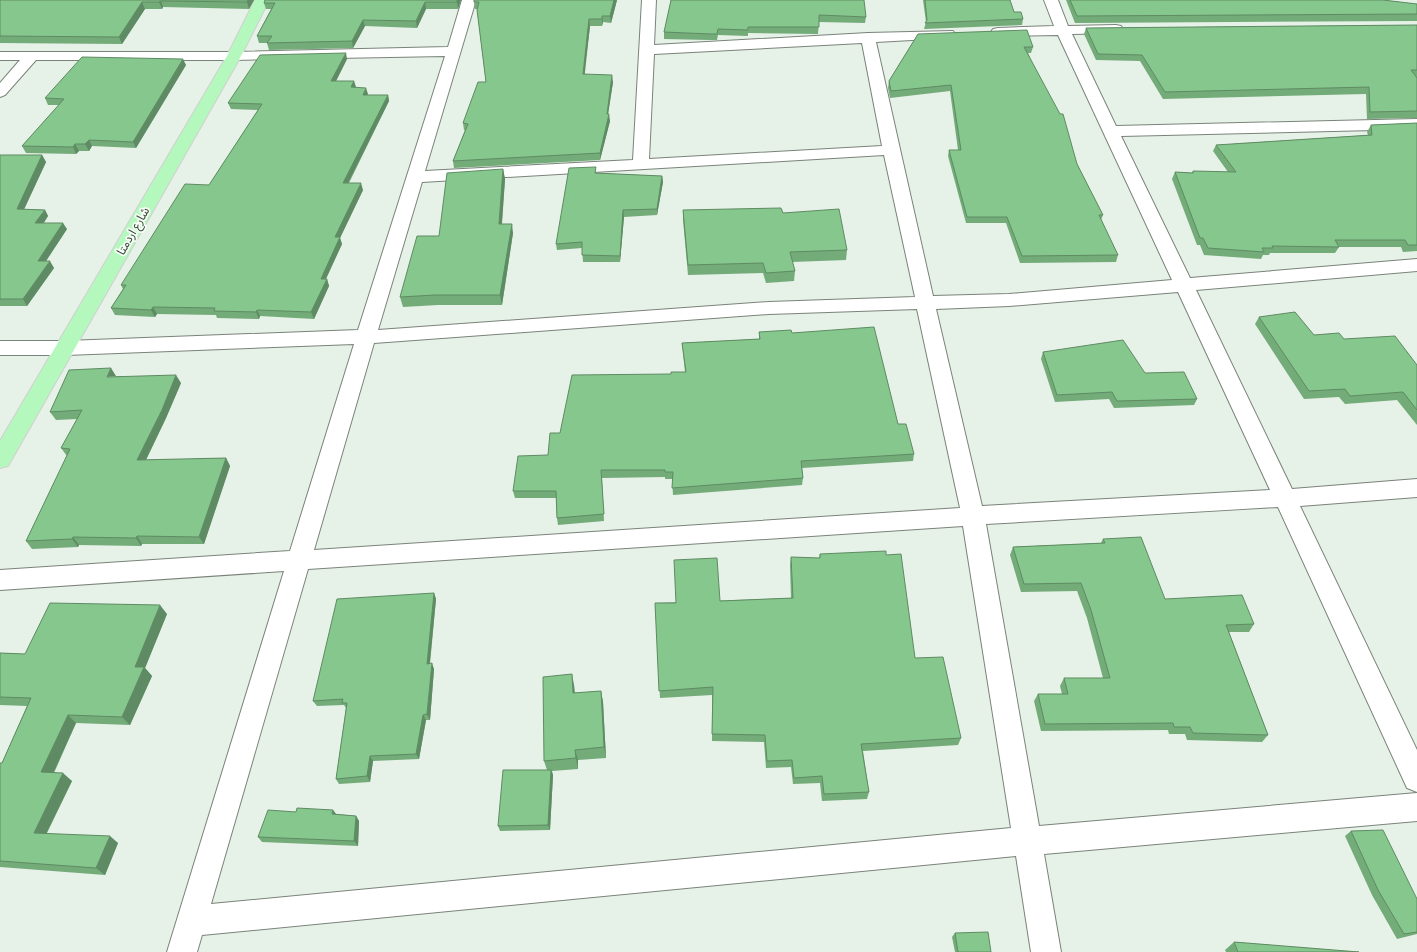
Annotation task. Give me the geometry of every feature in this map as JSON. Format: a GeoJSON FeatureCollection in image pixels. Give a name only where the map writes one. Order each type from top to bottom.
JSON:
{"type":"FeatureCollection","features":[{"type":"Feature","properties":{"kind":"main road","name":"شارع اردمتا"},"geometry":{"type":"LineString","coordinates":[[0,460],[234,56],[262,0]]}},
{"type":"Feature","properties":{"kind":"street"},"geometry":{"type":"LineString","coordinates":[[182,952],[366,337],[469,0]]}},
{"type":"Feature","properties":{"kind":"street"},"geometry":{"type":"LineString","coordinates":[[641,165],[649,0]]}},
{"type":"Feature","properties":{"kind":"street"},"geometry":{"type":"LineString","coordinates":[[1051,0],[1062,29],[1417,780]]}},
{"type":"Feature","properties":{"kind":"street"},"geometry":{"type":"LineString","coordinates":[[985,32],[1133,28]]}},
{"type":"Feature","properties":{"kind":"street"},"geometry":{"type":"LineString","coordinates":[[647,50],[961,33]]}},
{"type":"Feature","properties":{"kind":"street"},"geometry":{"type":"LineString","coordinates":[[868,37],[891,150],[973,516],[1046,952]]}},
{"type":"Feature","properties":{"kind":"street"},"geometry":{"type":"LineString","coordinates":[[0,56],[234,56],[454,51]]}},
{"type":"Feature","properties":{"kind":"street"},"geometry":{"type":"LineString","coordinates":[[0,92],[33,56]]}},
{"type":"Feature","properties":{"kind":"street"},"geometry":{"type":"LineString","coordinates":[[1111,131],[1417,124]]}},
{"type":"Feature","properties":{"kind":"street"},"geometry":{"type":"LineString","coordinates":[[416,177],[891,150]]}},
{"type":"Feature","properties":{"kind":"street"},"geometry":{"type":"LineString","coordinates":[[0,348],[66,348],[412,335],[768,308],[1009,300],[1417,265]]}},
{"type":"Feature","properties":{"kind":"street"},"geometry":{"type":"LineString","coordinates":[[0,580],[973,516],[1285,498],[1417,488]]}},
{"type":"Feature","properties":{"kind":"street"},"geometry":{"type":"LineString","coordinates":[[191,921],[1027,840],[1417,807]]}},
{"type":"Feature","properties":{"kind":"building"},"geometry":{"type":"Polygon","coordinates":[[[0,0],[248,0],[247,2],[142,2],[119,37],[0,36],[0,0]]]}},
{"type":"Feature","properties":{"kind":"building"},"geometry":{"type":"Polygon","coordinates":[[[265,0],[457,0],[457,2],[425,2],[416,21],[363,20],[352,41],[267,43],[272,36],[257,36],[275,3],[264,3],[265,0]]]}},
{"type":"Feature","properties":{"kind":"building"},"geometry":{"type":"Polygon","coordinates":[[[474,0],[614,0],[610,16],[602,16],[602,19],[589,19],[583,74],[612,75],[607,114],[609,114],[600,153],[453,161],[468,124],[463,123],[478,82],[486,82],[477,10],[479,2],[474,2],[474,0]]]}},
{"type":"Feature","properties":{"kind":"building"},"geometry":{"type":"Polygon","coordinates":[[[671,0],[864,0],[866,17],[819,15],[819,27],[748,27],[748,30],[718,29],[717,34],[664,32],[671,0]]]}},
{"type":"Feature","properties":{"kind":"building"},"geometry":{"type":"Polygon","coordinates":[[[925,0],[1010,0],[1014,12],[1021,12],[1023,19],[925,23],[927,20],[925,0]]]}},
{"type":"Feature","properties":{"kind":"building"},"geometry":{"type":"Polygon","coordinates":[[[1070,0],[1383,0],[1417,4],[1417,14],[1077,16],[1070,0]]]}},
{"type":"Feature","properties":{"kind":"building"},"geometry":{"type":"Polygon","coordinates":[[[1417,25],[1417,70],[1411,70],[1417,78],[1417,111],[1370,112],[1369,87],[1165,92],[1142,55],[1098,54],[1086,28],[1417,25]]]}},
{"type":"Feature","properties":{"kind":"building"},"geometry":{"type":"Polygon","coordinates":[[[1027,30],[1033,47],[1024,47],[1060,114],[1063,114],[1077,164],[1103,215],[1099,215],[1118,255],[1022,256],[1007,217],[967,217],[949,150],[961,150],[951,85],[891,91],[889,81],[918,34],[1027,30]]]}},
{"type":"Feature","properties":{"kind":"building"},"geometry":{"type":"Polygon","coordinates":[[[346,53],[331,81],[354,81],[351,87],[366,88],[363,95],[388,95],[343,183],[361,183],[335,237],[340,237],[321,279],[327,279],[311,312],[257,310],[256,312],[214,311],[215,308],[153,307],[151,310],[111,308],[126,285],[121,285],[185,184],[209,185],[262,104],[228,103],[260,55],[346,53]]]}},
{"type":"Feature","properties":{"kind":"building"},"geometry":{"type":"Polygon","coordinates":[[[82,57],[183,59],[133,142],[89,140],[85,144],[75,144],[73,147],[22,146],[64,99],[45,98],[82,57]]]}},
{"type":"Feature","properties":{"kind":"building"},"geometry":{"type":"Polygon","coordinates":[[[1417,123],[1417,245],[1408,245],[1405,240],[1335,240],[1339,247],[1272,246],[1273,248],[1262,248],[1264,252],[1208,248],[1203,238],[1200,238],[1175,172],[1236,172],[1216,145],[1372,135],[1371,125],[1417,123]]]}},
{"type":"Feature","properties":{"kind":"building"},"geometry":{"type":"Polygon","coordinates":[[[0,155],[42,155],[17,209],[45,210],[35,223],[63,223],[38,261],[50,261],[23,299],[0,299],[0,155]]]}},
{"type":"Feature","properties":{"kind":"building"},"geometry":{"type":"Polygon","coordinates":[[[596,167],[595,173],[662,176],[657,209],[623,210],[620,256],[582,255],[582,242],[556,244],[569,168],[596,167]]]}},
{"type":"Feature","properties":{"kind":"building"},"geometry":{"type":"Polygon","coordinates":[[[503,169],[499,224],[512,224],[500,295],[435,295],[400,297],[417,236],[439,236],[447,173],[503,169]]]}},
{"type":"Feature","properties":{"kind":"building"},"geometry":{"type":"Polygon","coordinates":[[[781,208],[783,213],[839,209],[847,250],[790,252],[795,271],[766,273],[763,263],[688,265],[683,210],[781,208]]]}},
{"type":"Feature","properties":{"kind":"building"},"geometry":{"type":"Polygon","coordinates":[[[1295,312],[1314,335],[1339,333],[1344,339],[1395,336],[1417,365],[1417,410],[1403,392],[1350,396],[1345,389],[1309,391],[1259,317],[1295,312]]]}},
{"type":"Feature","properties":{"kind":"building"},"geometry":{"type":"Polygon","coordinates":[[[874,327],[898,424],[906,424],[914,454],[801,461],[803,478],[672,488],[673,472],[665,472],[665,470],[601,470],[604,514],[557,518],[556,491],[513,491],[518,456],[548,455],[550,433],[560,433],[572,375],[671,374],[671,372],[686,372],[682,343],[760,339],[759,332],[791,330],[792,333],[874,327]]]}},
{"type":"Feature","properties":{"kind":"building"},"geometry":{"type":"Polygon","coordinates":[[[1123,340],[1145,373],[1184,372],[1197,399],[1117,401],[1112,392],[1057,395],[1043,352],[1123,340]]]}},
{"type":"Feature","properties":{"kind":"building"},"geometry":{"type":"Polygon","coordinates":[[[111,368],[107,377],[176,375],[162,410],[137,460],[226,458],[199,537],[73,537],[72,539],[26,541],[70,449],[61,448],[82,410],[50,412],[69,370],[111,368]]]}},
{"type":"Feature","properties":{"kind":"building"},"geometry":{"type":"Polygon","coordinates":[[[1141,537],[1165,599],[1242,595],[1254,624],[1226,625],[1268,735],[1193,733],[1190,727],[1174,727],[1173,723],[1045,724],[1038,694],[1068,694],[1064,678],[1110,678],[1091,610],[1081,583],[1024,584],[1013,547],[1105,543],[1103,539],[1141,537]]]}},
{"type":"Feature","properties":{"kind":"building"},"geometry":{"type":"Polygon","coordinates":[[[886,551],[886,555],[901,554],[915,658],[943,657],[961,738],[861,744],[869,792],[824,794],[822,776],[794,778],[792,760],[767,761],[765,735],[712,734],[713,687],[659,691],[655,603],[676,603],[674,560],[717,558],[720,601],[793,598],[791,557],[820,558],[820,554],[886,551]]]}},
{"type":"Feature","properties":{"kind":"building"},"geometry":{"type":"Polygon","coordinates":[[[434,593],[427,664],[432,663],[427,714],[423,715],[416,754],[370,756],[367,776],[336,779],[347,703],[342,703],[343,699],[313,701],[337,599],[434,593]]]}},
{"type":"Feature","properties":{"kind":"building"},"geometry":{"type":"Polygon","coordinates":[[[50,603],[160,605],[135,667],[144,667],[122,717],[68,715],[41,772],[63,773],[34,833],[110,836],[96,868],[0,861],[0,763],[2,763],[31,698],[0,697],[0,653],[25,654],[50,603]]]}},
{"type":"Feature","properties":{"kind":"building"},"geometry":{"type":"Polygon","coordinates":[[[572,674],[573,693],[601,691],[604,747],[575,750],[576,758],[544,761],[543,677],[572,674]]]}},
{"type":"Feature","properties":{"kind":"building"},"geometry":{"type":"Polygon","coordinates":[[[503,770],[551,770],[548,825],[498,826],[503,770]]]}},
{"type":"Feature","properties":{"kind":"building"},"geometry":{"type":"Polygon","coordinates":[[[297,808],[333,810],[332,814],[356,816],[354,841],[258,837],[268,810],[296,812],[297,808]]]}},
{"type":"Feature","properties":{"kind":"building"},"geometry":{"type":"Polygon","coordinates":[[[1383,830],[1417,899],[1417,932],[1404,934],[1378,890],[1351,831],[1383,830]]]}},
{"type":"Feature","properties":{"kind":"building"},"geometry":{"type":"Polygon","coordinates":[[[988,932],[991,952],[958,952],[955,933],[988,932]]]}},
{"type":"Feature","properties":{"kind":"building"},"geometry":{"type":"Polygon","coordinates":[[[1234,942],[1359,952],[1238,952],[1234,942]]]}}]}
